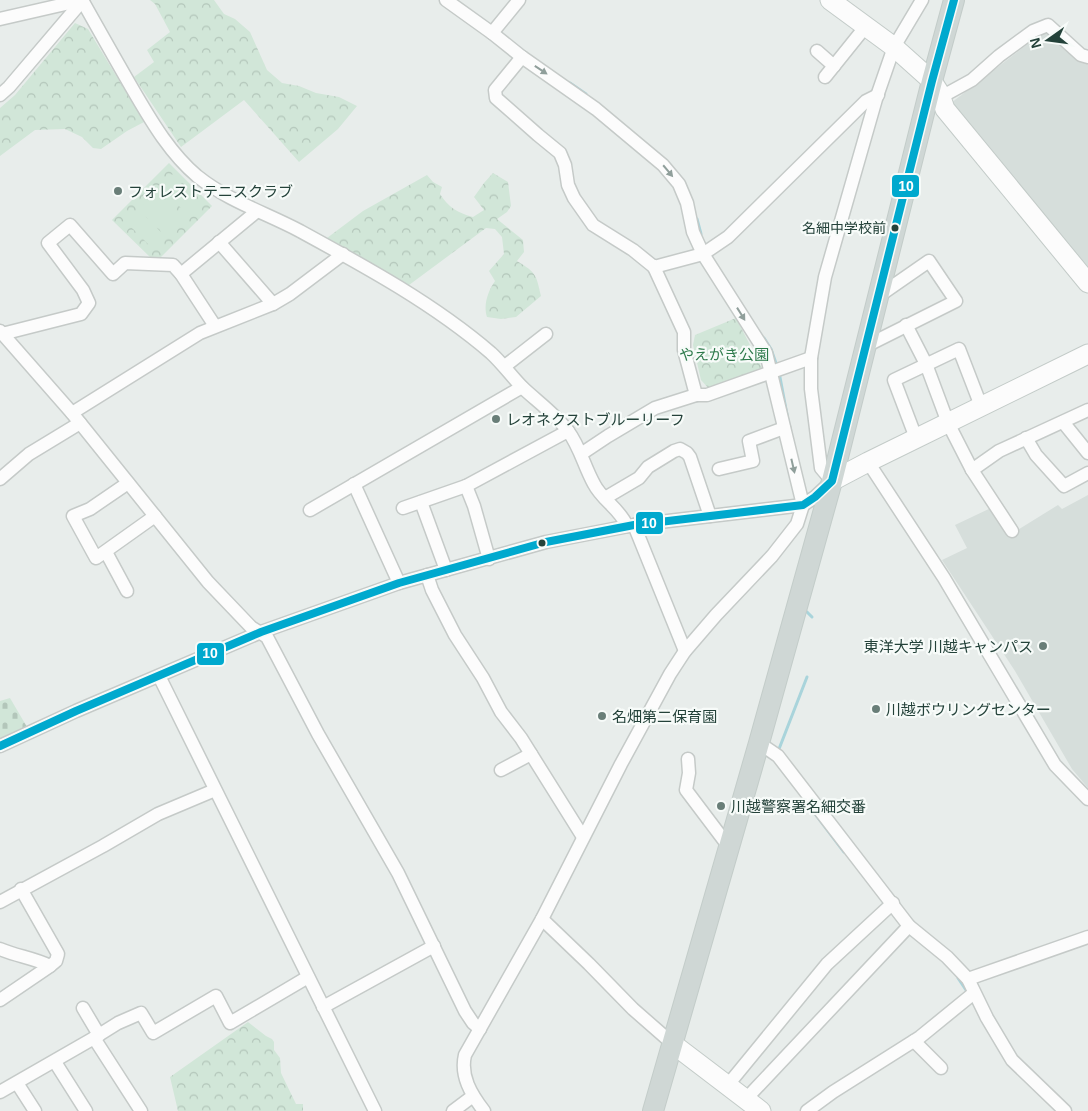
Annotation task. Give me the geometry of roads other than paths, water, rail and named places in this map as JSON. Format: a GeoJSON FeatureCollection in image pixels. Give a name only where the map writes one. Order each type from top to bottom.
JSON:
{"type":"FeatureCollection","features":[{"type":"Feature","properties":{"kind":"main road"},"geometry":{"type":"LineString","coordinates":[[653,1111],[832,481],[866,346],[936,89],[954,0]]}},
{"type":"Feature","properties":{"kind":"street"},"geometry":{"type":"LineString","coordinates":[[0,19],[83,0]]}},
{"type":"Feature","properties":{"kind":"street"},"geometry":{"type":"LineString","coordinates":[[0,95],[83,0]]}},
{"type":"Feature","properties":{"kind":"street"},"geometry":{"type":"LineString","coordinates":[[83,0],[109,50],[158,132],[195,174],[209,185],[256,212],[283,222],[342,254],[408,294],[460,329],[505,366],[522,387],[568,431],[582,454],[594,485],[630,526],[685,652]]}},
{"type":"Feature","properties":{"kind":"street"},"geometry":{"type":"LineString","coordinates":[[446,0],[596,109],[663,165],[679,184],[687,203],[693,232],[703,254],[776,370],[784,428],[803,505],[797,524],[772,556],[716,615],[685,652],[665,682],[542,919],[465,1055],[463,1065],[466,1080],[484,1111]]}},
{"type":"Feature","properties":{"kind":"street"},"geometry":{"type":"LineString","coordinates":[[492,33],[519,0]]}},
{"type":"Feature","properties":{"kind":"street"},"geometry":{"type":"LineString","coordinates":[[830,0],[894,47],[936,89],[945,109],[1088,283]]}},
{"type":"Feature","properties":{"kind":"street"},"geometry":{"type":"LineString","coordinates":[[832,481],[821,468],[811,389],[811,358],[824,277],[894,47],[922,0]]}},
{"type":"Feature","properties":{"kind":"street"},"geometry":{"type":"LineString","coordinates":[[936,89],[972,80],[998,56],[1034,31],[1048,25],[1081,55],[1088,57]]}},
{"type":"Feature","properties":{"kind":"street"},"geometry":{"type":"LineString","coordinates":[[825,76],[866,26]]}},
{"type":"Feature","properties":{"kind":"street"},"geometry":{"type":"LineString","coordinates":[[817,51],[834,66]]}},
{"type":"Feature","properties":{"kind":"street"},"geometry":{"type":"LineString","coordinates":[[522,57],[495,90],[496,98],[560,153],[565,165],[568,184],[574,198],[593,225],[633,250],[654,267],[684,332],[684,350],[696,395]]}},
{"type":"Feature","properties":{"kind":"street"},"geometry":{"type":"LineString","coordinates":[[654,267],[703,254],[728,237],[866,102],[878,95]]}},
{"type":"Feature","properties":{"kind":"street"},"geometry":{"type":"LineString","coordinates":[[181,274],[256,212]]}},
{"type":"Feature","properties":{"kind":"street"},"geometry":{"type":"LineString","coordinates":[[215,326],[173,265],[125,264],[113,274],[70,225],[48,243],[83,290],[89,303],[81,314],[1,332],[76,418],[208,582],[252,626],[267,636],[314,727],[398,873],[465,1010],[473,1023],[480,1029]]}},
{"type":"Feature","properties":{"kind":"street"},"geometry":{"type":"LineString","coordinates":[[219,242],[273,304]]}},
{"type":"Feature","properties":{"kind":"street"},"geometry":{"type":"LineString","coordinates":[[0,479],[76,418],[200,333],[273,304],[290,294],[342,254]]}},
{"type":"Feature","properties":{"kind":"street"},"geometry":{"type":"LineString","coordinates":[[866,346],[956,301],[929,261],[880,295]]}},
{"type":"Feature","properties":{"kind":"street"},"geometry":{"type":"LineString","coordinates":[[906,325],[926,364],[948,423],[972,470],[1012,531]]}},
{"type":"Feature","properties":{"kind":"street"},"geometry":{"type":"LineString","coordinates":[[505,366],[546,334]]}},
{"type":"Feature","properties":{"kind":"street"},"geometry":{"type":"LineString","coordinates":[[916,438],[894,380],[926,364],[959,349],[981,406]]}},
{"type":"Feature","properties":{"kind":"street"},"geometry":{"type":"LineString","coordinates":[[0,746],[76,711],[261,632],[399,583],[546,542],[630,526],[803,505],[832,481],[1088,354]]}},
{"type":"Feature","properties":{"kind":"street"},"geometry":{"type":"LineString","coordinates":[[582,454],[655,408],[696,395],[707,394],[811,358]]}},
{"type":"Feature","properties":{"kind":"street"},"geometry":{"type":"LineString","coordinates":[[310,510],[522,387]]}},
{"type":"Feature","properties":{"kind":"street"},"geometry":{"type":"LineString","coordinates":[[972,470],[999,451],[1088,410]]}},
{"type":"Feature","properties":{"kind":"street"},"geometry":{"type":"LineString","coordinates":[[1063,422],[1088,453]]}},
{"type":"Feature","properties":{"kind":"street"},"geometry":{"type":"LineString","coordinates":[[719,469],[753,461],[749,442],[784,428]]}},
{"type":"Feature","properties":{"kind":"street"},"geometry":{"type":"LineString","coordinates":[[403,508],[466,486],[568,431]]}},
{"type":"Feature","properties":{"kind":"street"},"geometry":{"type":"LineString","coordinates":[[1026,438],[1036,455],[1064,486],[1088,474]]}},
{"type":"Feature","properties":{"kind":"street"},"geometry":{"type":"LineString","coordinates":[[605,498],[639,478],[648,467],[680,449],[690,457],[710,516]]}},
{"type":"Feature","properties":{"kind":"street"},"geometry":{"type":"LineString","coordinates":[[868,462],[944,578],[1055,765],[1088,799]]}},
{"type":"Feature","properties":{"kind":"street"},"geometry":{"type":"LineString","coordinates":[[128,483],[90,509],[73,516],[96,558],[155,516]]}},
{"type":"Feature","properties":{"kind":"street"},"geometry":{"type":"LineString","coordinates":[[354,484],[399,583]]}},
{"type":"Feature","properties":{"kind":"street"},"geometry":{"type":"LineString","coordinates":[[466,486],[474,506],[489,559]]}},
{"type":"Feature","properties":{"kind":"street"},"geometry":{"type":"LineString","coordinates":[[421,502],[446,570]]}},
{"type":"Feature","properties":{"kind":"street"},"geometry":{"type":"LineString","coordinates":[[106,552],[126,591]]}},
{"type":"Feature","properties":{"kind":"street"},"geometry":{"type":"LineString","coordinates":[[428,575],[432,590],[455,636],[484,678],[501,712],[531,754],[583,837]]}},
{"type":"Feature","properties":{"kind":"street"},"geometry":{"type":"LineString","coordinates":[[159,676],[375,1111]]}},
{"type":"Feature","properties":{"kind":"street"},"geometry":{"type":"LineString","coordinates":[[759,743],[778,756],[910,926],[947,957],[968,979],[998,1038],[1012,1060],[1064,1111]]}},
{"type":"Feature","properties":{"kind":"street"},"geometry":{"type":"LineString","coordinates":[[501,770],[531,754]]}},
{"type":"Feature","properties":{"kind":"street"},"geometry":{"type":"LineString","coordinates":[[688,759],[689,773],[686,790],[729,847]]}},
{"type":"Feature","properties":{"kind":"street"},"geometry":{"type":"LineString","coordinates":[[0,902],[158,814],[215,790]]}},
{"type":"Feature","properties":{"kind":"street"},"geometry":{"type":"LineString","coordinates":[[0,1000],[50,966],[56,961],[58,954],[22,889]]}},
{"type":"Feature","properties":{"kind":"street"},"geometry":{"type":"LineString","coordinates":[[727,1086],[827,964],[893,903]]}},
{"type":"Feature","properties":{"kind":"street"},"geometry":{"type":"LineString","coordinates":[[542,919],[633,1010],[673,1044],[761,1111]]}},
{"type":"Feature","properties":{"kind":"street"},"geometry":{"type":"LineString","coordinates":[[745,1100],[910,926]]}},
{"type":"Feature","properties":{"kind":"street"},"geometry":{"type":"LineString","coordinates":[[968,979],[1088,937]]}},
{"type":"Feature","properties":{"kind":"street"},"geometry":{"type":"LineString","coordinates":[[323,1007],[434,946]]}},
{"type":"Feature","properties":{"kind":"street"},"geometry":{"type":"LineString","coordinates":[[0,949],[14,955],[36,959],[50,966]]}},
{"type":"Feature","properties":{"kind":"street"},"geometry":{"type":"LineString","coordinates":[[0,1092],[55,1062],[118,1023],[141,1013],[153,1034],[216,996],[230,1023],[308,977]]}},
{"type":"Feature","properties":{"kind":"street"},"geometry":{"type":"LineString","coordinates":[[807,1111],[833,1092],[914,1041],[974,993]]}},
{"type":"Feature","properties":{"kind":"street"},"geometry":{"type":"LineString","coordinates":[[83,1008],[97,1036],[141,1111]]}},
{"type":"Feature","properties":{"kind":"street"},"geometry":{"type":"LineString","coordinates":[[914,1041],[941,1068]]}},
{"type":"Feature","properties":{"kind":"street"},"geometry":{"type":"LineString","coordinates":[[55,1062],[86,1111]]}},
{"type":"Feature","properties":{"kind":"street"},"geometry":{"type":"LineString","coordinates":[[17,1083],[35,1111]]}},
{"type":"Feature","properties":{"kind":"street"},"geometry":{"type":"LineString","coordinates":[[453,1111],[474,1096]]}},
{"type":"Feature","properties":{"kind":"waterway"},"geometry":{"type":"LineString","coordinates":[[570,83],[586,94]]}},
{"type":"Feature","properties":{"kind":"waterway"},"geometry":{"type":"LineString","coordinates":[[697,219],[701,234]]}},
{"type":"Feature","properties":{"kind":"waterway"},"geometry":{"type":"LineString","coordinates":[[764,338],[771,349],[777,366]]}},
{"type":"Feature","properties":{"kind":"waterway"},"geometry":{"type":"LineString","coordinates":[[779,372],[788,420]]}},
{"type":"Feature","properties":{"kind":"waterway"},"geometry":{"type":"LineString","coordinates":[[802,611],[807,612],[812,617]]}},
{"type":"Feature","properties":{"kind":"waterway"},"geometry":{"type":"LineString","coordinates":[[779,749],[807,677]]}},
{"type":"Feature","properties":{"kind":"waterway"},"geometry":{"type":"LineString","coordinates":[[816,815],[844,852]]}},
{"type":"Feature","properties":{"kind":"waterway"},"geometry":{"type":"LineString","coordinates":[[958,978],[966,990]]}},
{"type":"Feature","properties":{"kind":"place","name":"フォレストテニスクラブ"},"geometry":{"type":"Point","coordinates":[118,191]}},
{"type":"Feature","properties":{"kind":"place","name":"名細中学校前"},"geometry":{"type":"Point","coordinates":[895,228]}},
{"type":"Feature","properties":{"kind":"place","name":"レオネクストブルーリーフ"},"geometry":{"type":"Point","coordinates":[496,419]}},
{"type":"Feature","properties":{"kind":"place","name":"東洋大学 川越キャンパス"},"geometry":{"type":"Point","coordinates":[1043,646]}},
{"type":"Feature","properties":{"kind":"place","name":"川越ボウリングセンター"},"geometry":{"type":"Point","coordinates":[876,709]}},
{"type":"Feature","properties":{"kind":"place","name":"名畑第二保育園"},"geometry":{"type":"Point","coordinates":[602,716]}},
{"type":"Feature","properties":{"kind":"place","name":"川越警察署名細交番"},"geometry":{"type":"Point","coordinates":[721,806]}},
{"type":"Feature","properties":{"kind":"park label","name":"やえがき公園"},"geometry":{"type":"Point","coordinates":[724,354]}}]}
